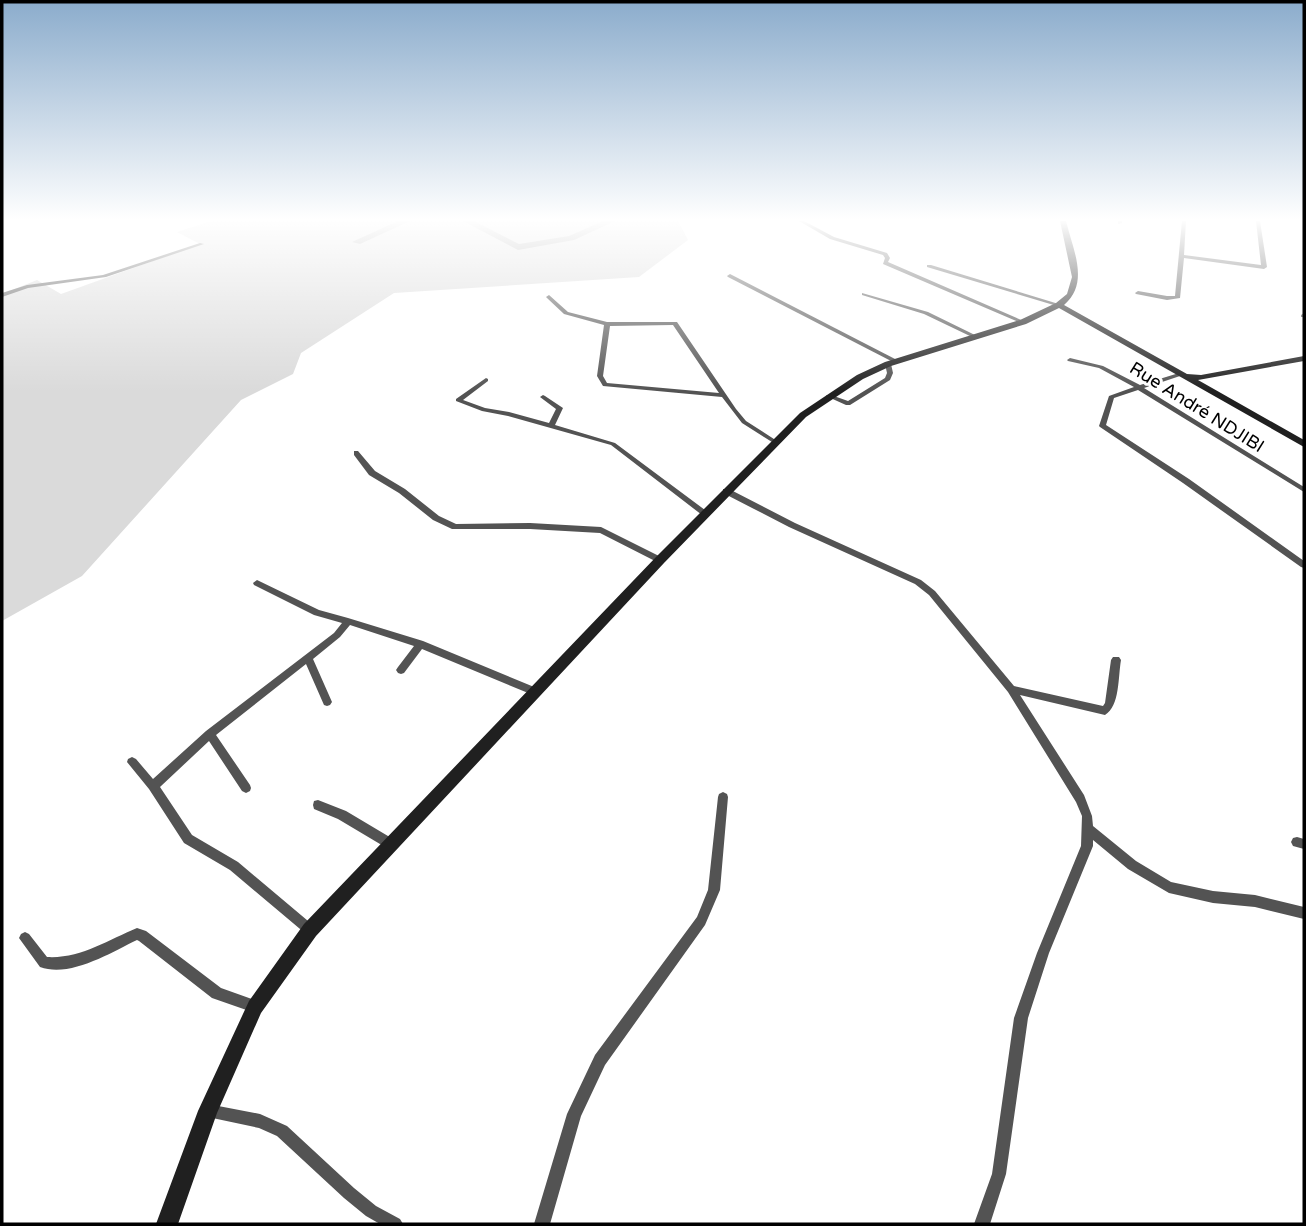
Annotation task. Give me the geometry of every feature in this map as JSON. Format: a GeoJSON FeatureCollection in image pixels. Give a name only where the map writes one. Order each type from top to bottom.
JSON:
{"type":"FeatureCollection","features":[{"type":"Feature","properties":{"kind":"street"},"geometry":{"type":"LineString","coordinates":[[2,295],[27,287],[89,278]]}},
{"type":"Feature","properties":{"kind":"street"},"geometry":{"type":"LineString","coordinates":[[734,278],[892,362]]}},
{"type":"Feature","properties":{"kind":"street"},"geometry":{"type":"LineString","coordinates":[[921,278],[1023,322]]}},
{"type":"Feature","properties":{"kind":"street"},"geometry":{"type":"LineString","coordinates":[[970,278],[1059,305],[1182,375],[1201,382],[1304,444]]}},
{"type":"Feature","properties":{"kind":"street"},"geometry":{"type":"LineString","coordinates":[[167,1224],[208,1111],[255,1007],[310,930],[389,843],[774,441],[829,396],[892,362],[1023,322],[1059,305],[1071,295],[1076,284],[1075,278]]}},
{"type":"Feature","properties":{"kind":"street"},"geometry":{"type":"LineString","coordinates":[[1138,293],[1178,297],[1180,278]]}},
{"type":"Feature","properties":{"kind":"street"},"geometry":{"type":"LineString","coordinates":[[864,294],[926,313],[974,336]]}},
{"type":"Feature","properties":{"kind":"street"},"geometry":{"type":"LineString","coordinates":[[549,297],[566,313],[607,324],[675,324],[744,422],[774,441]]}},
{"type":"Feature","properties":{"kind":"street"},"geometry":{"type":"LineString","coordinates":[[607,324],[600,376],[604,384],[725,395]]}},
{"type":"Feature","properties":{"kind":"street"},"geometry":{"type":"LineString","coordinates":[[1201,382],[1304,358]]}},
{"type":"Feature","properties":{"kind":"street","name":"Rue André NDJIBI"},"geometry":{"type":"LineString","coordinates":[[1070,360],[1101,367],[1304,490]]}},
{"type":"Feature","properties":{"kind":"street"},"geometry":{"type":"LineString","coordinates":[[1182,375],[1136,387],[1108,399],[1102,426],[1186,481],[1304,565]]}},
{"type":"Feature","properties":{"kind":"street"},"geometry":{"type":"LineString","coordinates":[[486,380],[458,400],[484,410],[613,444],[626,451],[705,513]]}},
{"type":"Feature","properties":{"kind":"street"},"geometry":{"type":"LineString","coordinates":[[543,397],[560,408],[551,426]]}},
{"type":"Feature","properties":{"kind":"street"},"geometry":{"type":"LineString","coordinates":[[356,453],[372,473],[402,491],[436,518],[455,527],[594,529],[616,535],[660,560]]}},
{"type":"Feature","properties":{"kind":"street"},"geometry":{"type":"LineString","coordinates":[[726,491],[792,526],[918,582],[932,593],[1012,689],[1080,799],[1088,830],[1087,846],[1043,953],[1021,1018],[999,1174],[982,1224]]}},
{"type":"Feature","properties":{"kind":"street"},"geometry":{"type":"LineString","coordinates":[[257,583],[317,613],[420,644],[536,692]]}},
{"type":"Feature","properties":{"kind":"street"},"geometry":{"type":"LineString","coordinates":[[153,786],[210,734],[337,635],[348,621]]}},
{"type":"Feature","properties":{"kind":"street"},"geometry":{"type":"LineString","coordinates":[[401,670],[420,644]]}},
{"type":"Feature","properties":{"kind":"street"},"geometry":{"type":"LineString","coordinates":[[308,657],[327,702]]}},
{"type":"Feature","properties":{"kind":"street"},"geometry":{"type":"LineString","coordinates":[[1012,689],[1105,711],[1110,704],[1116,660]]}},
{"type":"Feature","properties":{"kind":"street"},"geometry":{"type":"LineString","coordinates":[[210,734],[246,788]]}},
{"type":"Feature","properties":{"kind":"street"},"geometry":{"type":"LineString","coordinates":[[132,762],[153,786],[188,839],[234,866],[310,930]]}},
{"type":"Feature","properties":{"kind":"street"},"geometry":{"type":"LineString","coordinates":[[541,1224],[574,1114],[600,1060],[701,921],[714,890],[723,797]]}},
{"type":"Feature","properties":{"kind":"street"},"geometry":{"type":"LineString","coordinates":[[318,805],[351,819],[389,843]]}},
{"type":"Feature","properties":{"kind":"street"},"geometry":{"type":"LineString","coordinates":[[1088,830],[1132,865],[1169,887],[1213,897],[1255,901],[1304,913]]}},
{"type":"Feature","properties":{"kind":"street"},"geometry":{"type":"LineString","coordinates":[[25,938],[44,964],[51,964],[75,960],[136,934],[142,934],[217,993],[255,1007]]}},
{"type":"Feature","properties":{"kind":"street"},"geometry":{"type":"LineString","coordinates":[[208,1111],[260,1121],[282,1131],[371,1212],[395,1224]]}},
{"type":"Feature","properties":{"kind":"shaded area"},"geometry":{"type":"Polygon","coordinates":[[[105,278],[620,278],[394,293],[301,353],[293,374],[241,400],[82,576],[2,621],[2,294],[37,280],[61,294],[105,278]]]}}]}
